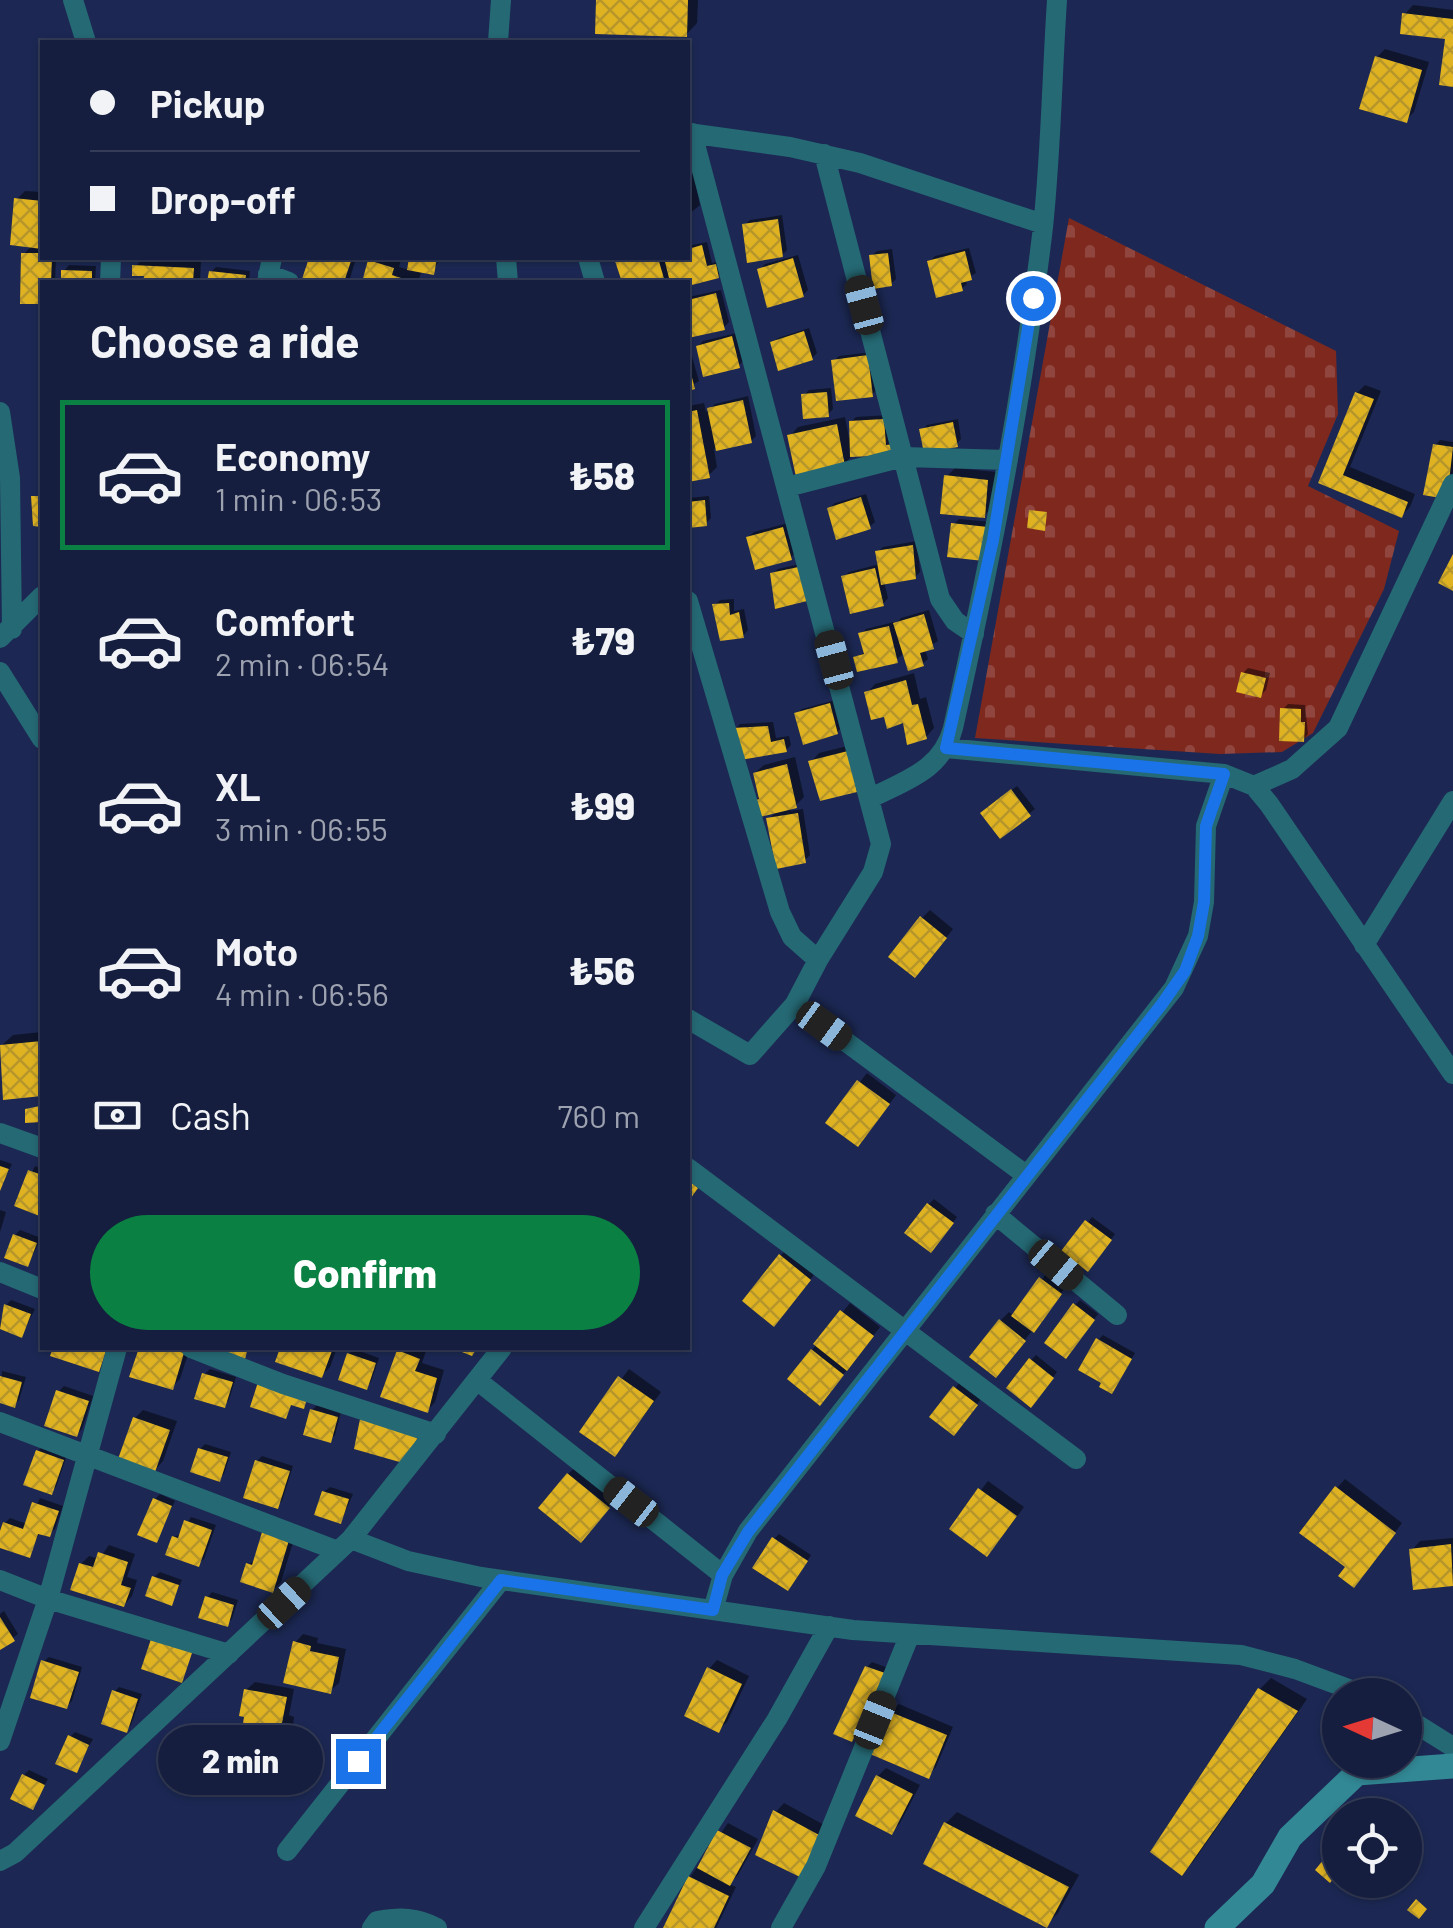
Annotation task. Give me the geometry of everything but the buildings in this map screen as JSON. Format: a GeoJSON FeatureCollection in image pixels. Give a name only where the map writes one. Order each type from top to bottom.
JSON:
{"type":"FeatureCollection","features":[{"type":"Feature","properties":{"kind":"street"},"geometry":{"type":"LineString","coordinates":[[73,0],[85,40]]}},
{"type":"Feature","properties":{"kind":"street"},"geometry":{"type":"LineString","coordinates":[[498,40],[501,0]]}},
{"type":"Feature","properties":{"kind":"street"},"geometry":{"type":"LineString","coordinates":[[871,798],[930,768],[946,748],[974,634],[1008,460],[1043,224],[1057,0]]}},
{"type":"Feature","properties":{"kind":"street"},"geometry":{"type":"LineString","coordinates":[[690,1019],[750,1056],[795,1004],[876,865],[881,844],[690,133],[824,154],[1043,224]]}},
{"type":"Feature","properties":{"kind":"street"},"geometry":{"type":"LineString","coordinates":[[824,154],[940,599],[954,621],[974,634]]}},
{"type":"Feature","properties":{"kind":"street"},"geometry":{"type":"LineString","coordinates":[[0,412],[10,478],[6,633]]}},
{"type":"Feature","properties":{"kind":"street"},"geometry":{"type":"LineString","coordinates":[[788,488],[903,456],[1008,460]]}},
{"type":"Feature","properties":{"kind":"street"},"geometry":{"type":"LineString","coordinates":[[1254,786],[1292,769],[1338,728],[1453,484]]}},
{"type":"Feature","properties":{"kind":"street"},"geometry":{"type":"LineString","coordinates":[[6,633],[40,598]]}},
{"type":"Feature","properties":{"kind":"street"},"geometry":{"type":"LineString","coordinates":[[690,608],[780,912],[792,937],[818,960]]}},
{"type":"Feature","properties":{"kind":"street"},"geometry":{"type":"LineString","coordinates":[[0,672],[40,736]]}},
{"type":"Feature","properties":{"kind":"street"},"geometry":{"type":"LineString","coordinates":[[946,748],[1224,774],[1254,786],[1453,1074]]}},
{"type":"Feature","properties":{"kind":"street"},"geometry":{"type":"LineString","coordinates":[[713,1610],[722,1575],[748,1532],[1185,971],[1202,920],[1206,826],[1224,774]]}},
{"type":"Feature","properties":{"kind":"street"},"geometry":{"type":"LineString","coordinates":[[1364,945],[1453,801]]}},
{"type":"Feature","properties":{"kind":"street"},"geometry":{"type":"LineString","coordinates":[[795,1004],[1026,1175]]}},
{"type":"Feature","properties":{"kind":"street"},"geometry":{"type":"LineString","coordinates":[[0,1132],[40,1147]]}},
{"type":"Feature","properties":{"kind":"street"},"geometry":{"type":"LineString","coordinates":[[690,1170],[1076,1459]]}},
{"type":"Feature","properties":{"kind":"street"},"geometry":{"type":"LineString","coordinates":[[996,1214],[1117,1315]]}},
{"type":"Feature","properties":{"kind":"street"},"geometry":{"type":"LineString","coordinates":[[0,1272],[40,1288]]}},
{"type":"Feature","properties":{"kind":"street"},"geometry":{"type":"LineString","coordinates":[[0,1741],[48,1599],[116,1350]]}},
{"type":"Feature","properties":{"kind":"street"},"geometry":{"type":"LineString","coordinates":[[196,1350],[284,1384],[436,1434]]}},
{"type":"Feature","properties":{"kind":"street"},"geometry":{"type":"LineString","coordinates":[[0,1861],[15,1853],[345,1545],[501,1350]]}},
{"type":"Feature","properties":{"kind":"street"},"geometry":{"type":"LineString","coordinates":[[478,1381],[722,1575]]}},
{"type":"Feature","properties":{"kind":"street"},"geometry":{"type":"LineString","coordinates":[[0,1422],[88,1457],[345,1545],[501,1580],[830,1626],[1241,1656],[1322,1679]]}},
{"type":"Feature","properties":{"kind":"street"},"geometry":{"type":"LineString","coordinates":[[0,1580],[48,1599],[229,1654]]}},
{"type":"Feature","properties":{"kind":"street"},"geometry":{"type":"LineString","coordinates":[[287,1851],[501,1580]]}},
{"type":"Feature","properties":{"kind":"street"},"geometry":{"type":"LineString","coordinates":[[644,1928],[777,1719],[830,1626]]}},
{"type":"Feature","properties":{"kind":"street"},"geometry":{"type":"LineString","coordinates":[[781,1928],[816,1866],[910,1634]]}},
{"type":"Feature","properties":{"kind":"street"},"geometry":{"type":"LineString","coordinates":[[1422,1727],[1453,1747]]}},
{"type":"Feature","properties":{"kind":"street"},"geometry":{"type":"LineString","coordinates":[[1217,1928],[1263,1884],[1290,1838],[1356,1773],[1453,1766]]}},
{"type":"Feature","properties":{"kind":"street"},"geometry":{"type":"LineString","coordinates":[[372,1928],[377,1921],[396,1917],[422,1920],[437,1928]]}},
{"type":"Feature","properties":{"kind":"green space"},"geometry":{"type":"Polygon","coordinates":[[[1069,218],[1336,351],[1338,414],[1308,486],[1399,531],[1384,589],[1313,733],[1282,752],[1220,754],[975,738],[1069,218]]]}},
{"type":"Feature","properties":{"kind":"route"},"geometry":{"type":"LineString","coordinates":[[358,1761],[501,1580],[713,1610],[722,1575],[748,1532],[1185,971],[1202,920],[1206,826],[1224,774],[946,748],[993,540],[1033,298]]}}]}
